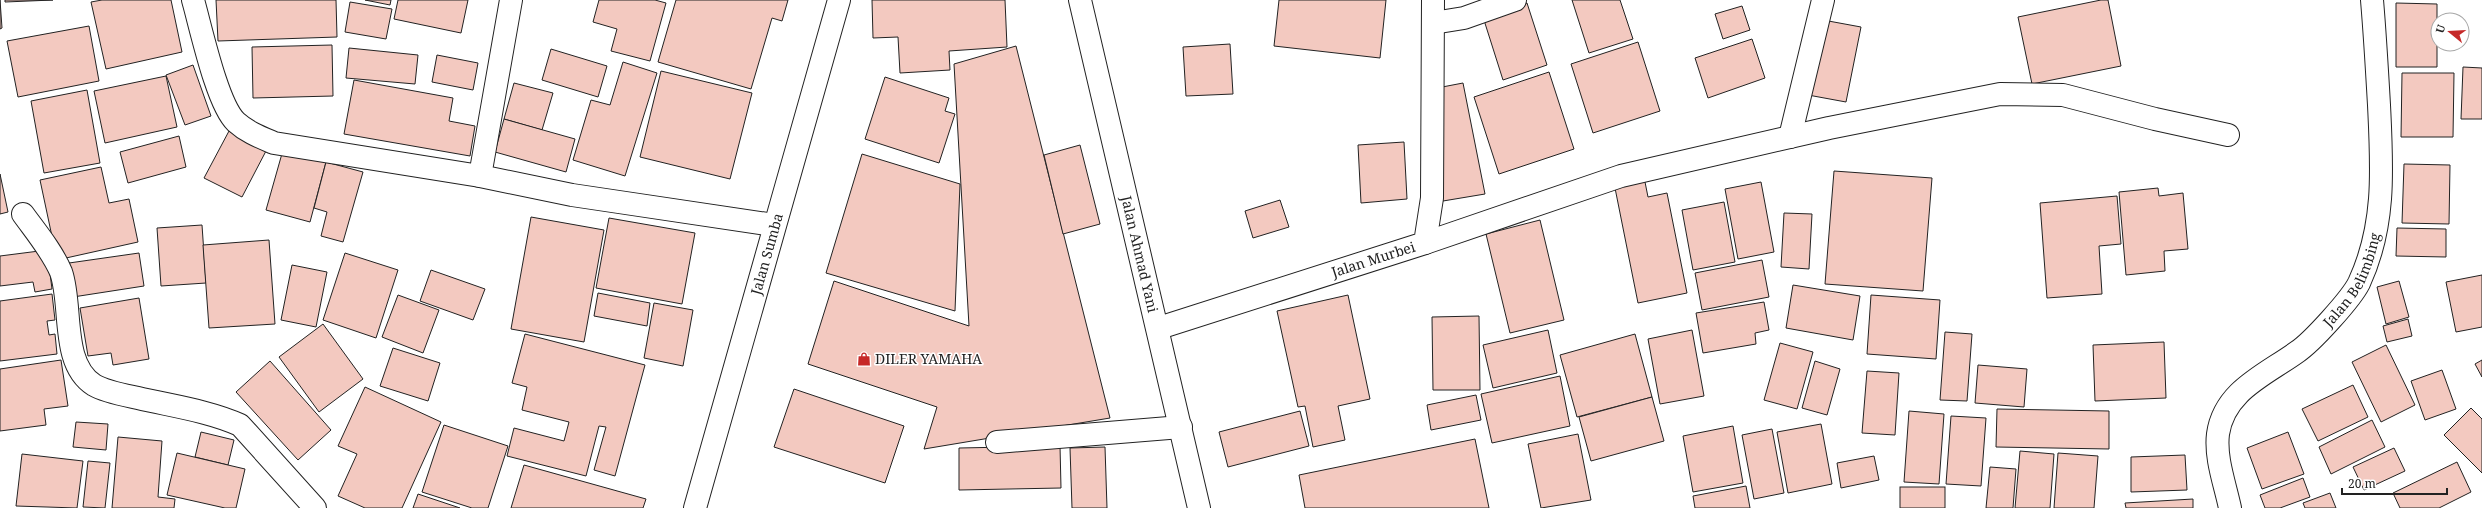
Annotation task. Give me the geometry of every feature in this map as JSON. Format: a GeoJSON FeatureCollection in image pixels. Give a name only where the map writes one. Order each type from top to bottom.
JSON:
{"type":"FeatureCollection","features":[{"type":"Feature","properties":{"kind":"main road"},"geometry":{"type":"LineString","coordinates":[[193,0],[224,104],[235,121],[253,134],[274,143],[480,176],[572,195],[774,225]]}},
{"type":"Feature","properties":{"kind":"main road"},"geometry":{"type":"LineString","coordinates":[[480,176],[511,0]]}},
{"type":"Feature","properties":{"kind":"main road","name":"Jalan Sumba"},"geometry":{"type":"LineString","coordinates":[[695,508],[839,0]]}},
{"type":"Feature","properties":{"kind":"main road","name":"Jalan Ahmad Yani"},"geometry":{"type":"LineString","coordinates":[[1080,0],[1159,328],[1199,508]]}},
{"type":"Feature","properties":{"kind":"main road","name":"Jalan Murbei"},"geometry":{"type":"LineString","coordinates":[[1159,328],[1425,243],[1432,198],[1433,0]]}},
{"type":"Feature","properties":{"kind":"main road"},"geometry":{"type":"LineString","coordinates":[[1433,23],[1464,18],[1515,0]]}},
{"type":"Feature","properties":{"kind":"main road"},"geometry":{"type":"LineString","coordinates":[[1790,137],[1823,0]]}},
{"type":"Feature","properties":{"kind":"main road","name":"Jalan Belimbing"},"geometry":{"type":"LineString","coordinates":[[2230,508],[2217,451],[2218,433],[2223,416],[2241,389],[2298,351],[2331,318],[2358,284],[2377,232],[2383,175],[2372,0]]}},
{"type":"Feature","properties":{"kind":"main road"},"geometry":{"type":"LineString","coordinates":[[1425,243],[1621,176],[1790,137],[2000,94],[2063,95],[2155,119],[2228,135]]}},
{"type":"Feature","properties":{"kind":"main road"},"geometry":{"type":"LineString","coordinates":[[23,214],[50,251],[60,272],[65,290],[71,350],[85,377],[95,386],[126,395],[225,418],[240,425],[315,508]]}},
{"type":"Feature","properties":{"kind":"main road"},"geometry":{"type":"LineString","coordinates":[[997,442],[1181,427]]}},
{"type":"Feature","properties":{"kind":"building"},"geometry":{"type":"Polygon","coordinates":[[[0,0],[2,28],[0,29],[0,0]]]}},
{"type":"Feature","properties":{"kind":"building"},"geometry":{"type":"Polygon","coordinates":[[[5,0],[53,0],[5,2],[5,0]]]}},
{"type":"Feature","properties":{"kind":"building"},"geometry":{"type":"Polygon","coordinates":[[[102,0],[171,0],[182,52],[106,69],[91,2],[102,0]]]}},
{"type":"Feature","properties":{"kind":"building"},"geometry":{"type":"Polygon","coordinates":[[[216,0],[336,0],[337,37],[218,41],[216,0]]]}},
{"type":"Feature","properties":{"kind":"building"},"geometry":{"type":"Polygon","coordinates":[[[365,0],[391,0],[390,5],[365,0]]]}},
{"type":"Feature","properties":{"kind":"building"},"geometry":{"type":"Polygon","coordinates":[[[398,0],[468,0],[461,33],[394,19],[398,0]]]}},
{"type":"Feature","properties":{"kind":"building"},"geometry":{"type":"Polygon","coordinates":[[[599,0],[655,0],[666,3],[650,61],[611,51],[617,29],[593,22],[599,0]]]}},
{"type":"Feature","properties":{"kind":"building"},"geometry":{"type":"Polygon","coordinates":[[[676,0],[788,0],[782,21],[772,18],[751,89],[658,62],[676,0]]]}},
{"type":"Feature","properties":{"kind":"building"},"geometry":{"type":"Polygon","coordinates":[[[872,0],[1005,0],[1007,47],[949,51],[950,70],[900,73],[898,37],[873,38],[872,0]]]}},
{"type":"Feature","properties":{"kind":"building"},"geometry":{"type":"Polygon","coordinates":[[[1279,0],[1386,0],[1380,58],[1274,46],[1279,0]]]}},
{"type":"Feature","properties":{"kind":"building"},"geometry":{"type":"Polygon","coordinates":[[[1572,0],[1620,0],[1633,39],[1589,53],[1572,0]]]}},
{"type":"Feature","properties":{"kind":"building"},"geometry":{"type":"Polygon","coordinates":[[[2101,0],[2108,0],[2121,66],[2032,84],[2018,17],[2101,0]]]}},
{"type":"Feature","properties":{"kind":"building"},"geometry":{"type":"Polygon","coordinates":[[[350,2],[392,9],[386,39],[345,32],[350,2]]]}},
{"type":"Feature","properties":{"kind":"building"},"geometry":{"type":"Polygon","coordinates":[[[1527,3],[1547,65],[1503,80],[1483,17],[1527,3]]]}},
{"type":"Feature","properties":{"kind":"building"},"geometry":{"type":"Polygon","coordinates":[[[2396,3],[2437,4],[2437,12],[2430,12],[2430,52],[2437,52],[2437,67],[2396,67],[2396,3]]]}},
{"type":"Feature","properties":{"kind":"building"},"geometry":{"type":"Polygon","coordinates":[[[1742,6],[1750,30],[1723,39],[1715,14],[1742,6]]]}},
{"type":"Feature","properties":{"kind":"building"},"geometry":{"type":"Polygon","coordinates":[[[1823,20],[1861,27],[1846,102],[1808,95],[1823,20]]]}},
{"type":"Feature","properties":{"kind":"building"},"geometry":{"type":"Polygon","coordinates":[[[89,26],[99,81],[18,97],[7,41],[89,26]]]}},
{"type":"Feature","properties":{"kind":"building"},"geometry":{"type":"Polygon","coordinates":[[[1752,39],[1765,78],[1708,98],[1695,58],[1752,39]]]}},
{"type":"Feature","properties":{"kind":"building"},"geometry":{"type":"Polygon","coordinates":[[[1638,42],[1660,111],[1593,133],[1571,64],[1638,42]]]}},
{"type":"Feature","properties":{"kind":"building"},"geometry":{"type":"Polygon","coordinates":[[[1230,44],[1233,94],[1186,96],[1183,47],[1230,44]]]}},
{"type":"Feature","properties":{"kind":"building"},"geometry":{"type":"Polygon","coordinates":[[[332,45],[333,96],[253,98],[252,47],[332,45]]]}},
{"type":"Feature","properties":{"kind":"building"},"geometry":{"type":"Polygon","coordinates":[[[1016,46],[1110,418],[924,449],[937,407],[808,364],[834,281],[969,326],[954,64],[1016,46]]]}},
{"type":"Feature","properties":{"kind":"building"},"geometry":{"type":"Polygon","coordinates":[[[349,48],[418,55],[415,84],[346,78],[349,48]]]}},
{"type":"Feature","properties":{"kind":"building"},"geometry":{"type":"Polygon","coordinates":[[[551,49],[607,66],[598,97],[542,80],[551,49]]]}},
{"type":"Feature","properties":{"kind":"building"},"geometry":{"type":"Polygon","coordinates":[[[437,55],[478,63],[473,90],[432,82],[437,55]]]}},
{"type":"Feature","properties":{"kind":"building"},"geometry":{"type":"Polygon","coordinates":[[[623,62],[657,73],[625,176],[573,160],[591,100],[610,105],[623,62]]]}},
{"type":"Feature","properties":{"kind":"building"},"geometry":{"type":"Polygon","coordinates":[[[193,65],[211,116],[185,125],[166,75],[193,65]]]}},
{"type":"Feature","properties":{"kind":"building"},"geometry":{"type":"Polygon","coordinates":[[[2463,67],[2482,68],[2482,119],[2461,119],[2463,67]]]}},
{"type":"Feature","properties":{"kind":"building"},"geometry":{"type":"Polygon","coordinates":[[[661,71],[752,93],[730,179],[640,157],[661,71]]]}},
{"type":"Feature","properties":{"kind":"building"},"geometry":{"type":"Polygon","coordinates":[[[1549,72],[1574,149],[1499,174],[1474,97],[1549,72]]]}},
{"type":"Feature","properties":{"kind":"building"},"geometry":{"type":"Polygon","coordinates":[[[2402,73],[2454,73],[2453,137],[2401,137],[2402,73]]]}},
{"type":"Feature","properties":{"kind":"building"},"geometry":{"type":"Polygon","coordinates":[[[166,76],[177,127],[105,143],[94,91],[166,76]]]}},
{"type":"Feature","properties":{"kind":"building"},"geometry":{"type":"Polygon","coordinates":[[[885,77],[949,98],[945,111],[955,114],[939,163],[865,139],[885,77]]]}},
{"type":"Feature","properties":{"kind":"building"},"geometry":{"type":"Polygon","coordinates":[[[354,80],[453,98],[449,121],[475,126],[470,156],[344,134],[354,80]]]}},
{"type":"Feature","properties":{"kind":"building"},"geometry":{"type":"Polygon","coordinates":[[[514,83],[553,93],[542,130],[504,119],[514,83]]]}},
{"type":"Feature","properties":{"kind":"building"},"geometry":{"type":"Polygon","coordinates":[[[1463,83],[1485,194],[1437,202],[1437,88],[1463,83]]]}},
{"type":"Feature","properties":{"kind":"building"},"geometry":{"type":"Polygon","coordinates":[[[87,90],[100,163],[44,173],[31,101],[87,90]]]}},
{"type":"Feature","properties":{"kind":"building"},"geometry":{"type":"Polygon","coordinates":[[[504,119],[575,139],[566,172],[495,152],[504,119]]]}},
{"type":"Feature","properties":{"kind":"building"},"geometry":{"type":"Polygon","coordinates":[[[229,131],[266,151],[242,197],[204,178],[229,131]]]}},
{"type":"Feature","properties":{"kind":"building"},"geometry":{"type":"Polygon","coordinates":[[[179,136],[186,167],[128,183],[120,152],[179,136]]]}},
{"type":"Feature","properties":{"kind":"building"},"geometry":{"type":"Polygon","coordinates":[[[1404,142],[1407,199],[1361,203],[1358,145],[1404,142]]]}},
{"type":"Feature","properties":{"kind":"building"},"geometry":{"type":"Polygon","coordinates":[[[1080,145],[1100,224],[1063,234],[1044,155],[1080,145]]]}},
{"type":"Feature","properties":{"kind":"building"},"geometry":{"type":"Polygon","coordinates":[[[283,150],[326,162],[310,222],[266,210],[283,150]]]}},
{"type":"Feature","properties":{"kind":"building"},"geometry":{"type":"Polygon","coordinates":[[[862,154],[960,184],[955,311],[826,273],[862,154]]]}},
{"type":"Feature","properties":{"kind":"building"},"geometry":{"type":"Polygon","coordinates":[[[326,162],[363,172],[343,242],[321,236],[327,212],[314,208],[326,162]]]}},
{"type":"Feature","properties":{"kind":"building"},"geometry":{"type":"Polygon","coordinates":[[[2404,164],[2450,165],[2449,224],[2402,223],[2404,164]]]}},
{"type":"Feature","properties":{"kind":"building"},"geometry":{"type":"Polygon","coordinates":[[[101,167],[109,203],[129,199],[138,242],[57,260],[40,180],[101,167]]]}},
{"type":"Feature","properties":{"kind":"building"},"geometry":{"type":"Polygon","coordinates":[[[1834,171],[1932,178],[1923,291],[1825,284],[1834,171]]]}},
{"type":"Feature","properties":{"kind":"building"},"geometry":{"type":"Polygon","coordinates":[[[0,174],[8,212],[0,214],[0,174]]]}},
{"type":"Feature","properties":{"kind":"building"},"geometry":{"type":"Polygon","coordinates":[[[1644,177],[1648,197],[1667,193],[1687,293],[1638,303],[1614,183],[1644,177]]]}},
{"type":"Feature","properties":{"kind":"building"},"geometry":{"type":"Polygon","coordinates":[[[1761,182],[1774,252],[1738,259],[1725,189],[1761,182]]]}},
{"type":"Feature","properties":{"kind":"building"},"geometry":{"type":"Polygon","coordinates":[[[2158,188],[2159,196],[2183,193],[2188,249],[2164,251],[2165,271],[2126,275],[2119,192],[2158,188]]]}},
{"type":"Feature","properties":{"kind":"building"},"geometry":{"type":"Polygon","coordinates":[[[2117,196],[2121,244],[2099,246],[2102,294],[2047,298],[2040,203],[2117,196]]]}},
{"type":"Feature","properties":{"kind":"building"},"geometry":{"type":"Polygon","coordinates":[[[1280,200],[1289,227],[1253,238],[1245,211],[1280,200]]]}},
{"type":"Feature","properties":{"kind":"building"},"geometry":{"type":"Polygon","coordinates":[[[1724,202],[1735,262],[1693,270],[1682,210],[1724,202]]]}},
{"type":"Feature","properties":{"kind":"building"},"geometry":{"type":"Polygon","coordinates":[[[1784,213],[1812,214],[1809,269],[1781,267],[1784,213]]]}},
{"type":"Feature","properties":{"kind":"building"},"geometry":{"type":"Polygon","coordinates":[[[531,217],[604,230],[584,342],[511,329],[531,217]]]}},
{"type":"Feature","properties":{"kind":"building"},"geometry":{"type":"Polygon","coordinates":[[[609,218],[695,233],[682,304],[596,288],[609,218]]]}},
{"type":"Feature","properties":{"kind":"building"},"geometry":{"type":"Polygon","coordinates":[[[1540,220],[1564,320],[1510,333],[1486,234],[1540,220]]]}},
{"type":"Feature","properties":{"kind":"building"},"geometry":{"type":"Polygon","coordinates":[[[202,225],[206,283],[161,286],[157,228],[202,225]]]}},
{"type":"Feature","properties":{"kind":"building"},"geometry":{"type":"Polygon","coordinates":[[[2397,228],[2446,229],[2446,257],[2396,256],[2397,228]]]}},
{"type":"Feature","properties":{"kind":"building"},"geometry":{"type":"Polygon","coordinates":[[[269,240],[275,324],[209,328],[203,245],[269,240]]]}},
{"type":"Feature","properties":{"kind":"building"},"geometry":{"type":"Polygon","coordinates":[[[47,250],[52,289],[35,292],[33,282],[0,286],[0,256],[47,250]]]}},
{"type":"Feature","properties":{"kind":"building"},"geometry":{"type":"Polygon","coordinates":[[[139,253],[144,286],[73,297],[69,263],[139,253]]]}},
{"type":"Feature","properties":{"kind":"building"},"geometry":{"type":"Polygon","coordinates":[[[345,253],[398,270],[376,338],[323,320],[345,253]]]}},
{"type":"Feature","properties":{"kind":"building"},"geometry":{"type":"Polygon","coordinates":[[[1762,260],[1769,297],[1702,310],[1695,273],[1762,260]]]}},
{"type":"Feature","properties":{"kind":"building"},"geometry":{"type":"Polygon","coordinates":[[[292,265],[327,272],[316,327],[281,320],[292,265]]]}},
{"type":"Feature","properties":{"kind":"building"},"geometry":{"type":"Polygon","coordinates":[[[431,270],[485,289],[473,320],[420,301],[431,270]]]}},
{"type":"Feature","properties":{"kind":"building"},"geometry":{"type":"Polygon","coordinates":[[[2482,275],[2482,327],[2456,332],[2446,282],[2482,275]]]}},
{"type":"Feature","properties":{"kind":"building"},"geometry":{"type":"Polygon","coordinates":[[[2399,281],[2409,317],[2386,324],[2377,287],[2399,281]]]}},
{"type":"Feature","properties":{"kind":"building"},"geometry":{"type":"Polygon","coordinates":[[[1793,285],[1860,296],[1853,340],[1786,328],[1793,285]]]}},
{"type":"Feature","properties":{"kind":"building"},"geometry":{"type":"Polygon","coordinates":[[[598,293],[650,303],[647,326],[594,316],[598,293]]]}},
{"type":"Feature","properties":{"kind":"building"},"geometry":{"type":"Polygon","coordinates":[[[52,294],[55,320],[47,321],[49,335],[55,334],[57,354],[0,361],[0,301],[52,294]]]}},
{"type":"Feature","properties":{"kind":"building"},"geometry":{"type":"Polygon","coordinates":[[[398,295],[439,310],[423,353],[382,337],[398,295]]]}},
{"type":"Feature","properties":{"kind":"building"},"geometry":{"type":"Polygon","coordinates":[[[1348,295],[1370,399],[1338,406],[1345,440],[1313,447],[1305,406],[1298,407],[1277,311],[1348,295]]]}},
{"type":"Feature","properties":{"kind":"building"},"geometry":{"type":"Polygon","coordinates":[[[1871,295],[1940,300],[1936,359],[1867,354],[1871,295]]]}},
{"type":"Feature","properties":{"kind":"building"},"geometry":{"type":"Polygon","coordinates":[[[139,298],[149,359],[113,365],[111,353],[88,356],[80,308],[139,298]]]}},
{"type":"Feature","properties":{"kind":"building"},"geometry":{"type":"Polygon","coordinates":[[[1764,302],[1769,330],[1755,333],[1756,344],[1703,353],[1696,313],[1764,302]]]}},
{"type":"Feature","properties":{"kind":"building"},"geometry":{"type":"Polygon","coordinates":[[[654,303],[693,310],[683,366],[644,358],[654,303]]]}},
{"type":"Feature","properties":{"kind":"building"},"geometry":{"type":"Polygon","coordinates":[[[1479,316],[1480,390],[1433,390],[1432,317],[1479,316]]]}},
{"type":"Feature","properties":{"kind":"building"},"geometry":{"type":"Polygon","coordinates":[[[2408,319],[2412,336],[2387,342],[2383,326],[2408,319]]]}},
{"type":"Feature","properties":{"kind":"building"},"geometry":{"type":"Polygon","coordinates":[[[323,324],[363,379],[319,412],[279,357],[323,324]]]}},
{"type":"Feature","properties":{"kind":"building"},"geometry":{"type":"Polygon","coordinates":[[[1548,330],[1557,373],[1493,388],[1483,345],[1548,330]]]}},
{"type":"Feature","properties":{"kind":"building"},"geometry":{"type":"Polygon","coordinates":[[[1692,330],[1704,396],[1660,404],[1648,339],[1692,330]]]}},
{"type":"Feature","properties":{"kind":"building"},"geometry":{"type":"Polygon","coordinates":[[[1945,332],[1972,334],[1967,401],[1940,400],[1945,332]]]}},
{"type":"Feature","properties":{"kind":"building"},"geometry":{"type":"Polygon","coordinates":[[[525,334],[645,365],[615,476],[594,470],[606,427],[599,426],[586,476],[507,456],[514,428],[564,441],[569,422],[522,410],[527,387],[512,383],[525,334]]]}},
{"type":"Feature","properties":{"kind":"building"},"geometry":{"type":"Polygon","coordinates":[[[1635,334],[1652,397],[1577,417],[1560,355],[1635,334]]]}},
{"type":"Feature","properties":{"kind":"building"},"geometry":{"type":"Polygon","coordinates":[[[2164,342],[2166,398],[2095,401],[2093,345],[2164,342]]]}},
{"type":"Feature","properties":{"kind":"building"},"geometry":{"type":"Polygon","coordinates":[[[1780,343],[1813,352],[1797,409],[1764,400],[1780,343]]]}},
{"type":"Feature","properties":{"kind":"building"},"geometry":{"type":"Polygon","coordinates":[[[2386,345],[2415,405],[2381,422],[2352,362],[2386,345]]]}},
{"type":"Feature","properties":{"kind":"building"},"geometry":{"type":"Polygon","coordinates":[[[393,348],[440,363],[428,401],[380,386],[393,348]]]}},
{"type":"Feature","properties":{"kind":"building"},"geometry":{"type":"Polygon","coordinates":[[[61,360],[68,406],[44,409],[46,425],[0,431],[0,369],[61,360]]]}},
{"type":"Feature","properties":{"kind":"building"},"geometry":{"type":"Polygon","coordinates":[[[2482,360],[2482,377],[2475,364],[2482,360]]]}},
{"type":"Feature","properties":{"kind":"building"},"geometry":{"type":"Polygon","coordinates":[[[270,361],[331,430],[298,460],[236,392],[270,361]]]}},
{"type":"Feature","properties":{"kind":"building"},"geometry":{"type":"Polygon","coordinates":[[[1815,361],[1840,369],[1827,415],[1802,408],[1815,361]]]}},
{"type":"Feature","properties":{"kind":"building"},"geometry":{"type":"Polygon","coordinates":[[[1978,365],[2027,369],[2024,407],[1975,403],[1978,365]]]}},
{"type":"Feature","properties":{"kind":"building"},"geometry":{"type":"Polygon","coordinates":[[[2442,370],[2456,409],[2425,420],[2411,381],[2442,370]]]}},
{"type":"Feature","properties":{"kind":"building"},"geometry":{"type":"Polygon","coordinates":[[[1867,371],[1899,373],[1895,435],[1862,433],[1867,371]]]}},
{"type":"Feature","properties":{"kind":"building"},"geometry":{"type":"Polygon","coordinates":[[[1560,376],[1570,426],[1492,443],[1481,394],[1560,376]]]}},
{"type":"Feature","properties":{"kind":"building"},"geometry":{"type":"Polygon","coordinates":[[[2353,385],[2368,417],[2318,441],[2302,409],[2353,385]]]}},
{"type":"Feature","properties":{"kind":"building"},"geometry":{"type":"Polygon","coordinates":[[[365,387],[441,422],[402,508],[365,508],[338,496],[357,454],[338,446],[365,387]]]}},
{"type":"Feature","properties":{"kind":"building"},"geometry":{"type":"Polygon","coordinates":[[[794,389],[904,426],[885,483],[774,447],[794,389]]]}},
{"type":"Feature","properties":{"kind":"building"},"geometry":{"type":"Polygon","coordinates":[[[1476,395],[1481,420],[1431,430],[1427,405],[1476,395]]]}},
{"type":"Feature","properties":{"kind":"building"},"geometry":{"type":"Polygon","coordinates":[[[1652,397],[1664,441],[1591,461],[1579,417],[1652,397]]]}},
{"type":"Feature","properties":{"kind":"building"},"geometry":{"type":"Polygon","coordinates":[[[2471,408],[2482,419],[2482,473],[2444,435],[2471,408]]]}},
{"type":"Feature","properties":{"kind":"building"},"geometry":{"type":"Polygon","coordinates":[[[1997,409],[2109,411],[2109,449],[1996,447],[1997,409]]]}},
{"type":"Feature","properties":{"kind":"building"},"geometry":{"type":"Polygon","coordinates":[[[1300,411],[1309,446],[1228,467],[1219,432],[1300,411]]]}},
{"type":"Feature","properties":{"kind":"building"},"geometry":{"type":"Polygon","coordinates":[[[1909,411],[1944,414],[1939,484],[1904,482],[1909,411]]]}},
{"type":"Feature","properties":{"kind":"building"},"geometry":{"type":"Polygon","coordinates":[[[1951,416],[1986,418],[1981,486],[1946,484],[1951,416]]]}},
{"type":"Feature","properties":{"kind":"building"},"geometry":{"type":"Polygon","coordinates":[[[2372,420],[2385,447],[2331,474],[2319,447],[2372,420]]]}},
{"type":"Feature","properties":{"kind":"building"},"geometry":{"type":"Polygon","coordinates":[[[76,422],[108,424],[106,450],[73,447],[76,422]]]}},
{"type":"Feature","properties":{"kind":"building"},"geometry":{"type":"Polygon","coordinates":[[[1821,424],[1832,484],[1788,493],[1777,432],[1821,424]]]}},
{"type":"Feature","properties":{"kind":"building"},"geometry":{"type":"Polygon","coordinates":[[[444,425],[508,446],[488,508],[472,508],[422,492],[444,425]]]}},
{"type":"Feature","properties":{"kind":"building"},"geometry":{"type":"Polygon","coordinates":[[[1733,426],[1743,483],[1693,492],[1683,436],[1733,426]]]}},
{"type":"Feature","properties":{"kind":"building"},"geometry":{"type":"Polygon","coordinates":[[[1772,429],[1784,493],[1754,499],[1742,435],[1772,429]]]}},
{"type":"Feature","properties":{"kind":"building"},"geometry":{"type":"Polygon","coordinates":[[[201,432],[234,440],[228,465],[195,457],[201,432]]]}},
{"type":"Feature","properties":{"kind":"building"},"geometry":{"type":"Polygon","coordinates":[[[2288,432],[2304,474],[2262,489],[2247,448],[2288,432]]]}},
{"type":"Feature","properties":{"kind":"building"},"geometry":{"type":"Polygon","coordinates":[[[1578,434],[1591,500],[1541,508],[1528,444],[1578,434]]]}},
{"type":"Feature","properties":{"kind":"building"},"geometry":{"type":"Polygon","coordinates":[[[118,437],[162,441],[158,497],[175,499],[174,508],[112,508],[118,437]]]}},
{"type":"Feature","properties":{"kind":"building"},"geometry":{"type":"Polygon","coordinates":[[[1475,439],[1489,508],[1305,508],[1299,475],[1475,439]]]}},
{"type":"Feature","properties":{"kind":"building"},"geometry":{"type":"Polygon","coordinates":[[[1060,446],[1061,488],[959,490],[959,448],[1060,446]]]}},
{"type":"Feature","properties":{"kind":"building"},"geometry":{"type":"Polygon","coordinates":[[[1105,447],[1107,508],[1072,508],[1070,448],[1105,447]]]}},
{"type":"Feature","properties":{"kind":"building"},"geometry":{"type":"Polygon","coordinates":[[[2394,448],[2405,471],[2364,490],[2353,467],[2394,448]]]}},
{"type":"Feature","properties":{"kind":"building"},"geometry":{"type":"Polygon","coordinates":[[[2020,451],[2054,454],[2050,508],[2015,508],[2020,451]]]}},
{"type":"Feature","properties":{"kind":"building"},"geometry":{"type":"Polygon","coordinates":[[[177,453],[245,469],[236,508],[225,508],[167,495],[177,453]]]}},
{"type":"Feature","properties":{"kind":"building"},"geometry":{"type":"Polygon","coordinates":[[[2058,453],[2098,456],[2094,508],[2054,508],[2058,453]]]}},
{"type":"Feature","properties":{"kind":"building"},"geometry":{"type":"Polygon","coordinates":[[[22,454],[83,461],[77,508],[16,506],[22,454]]]}},
{"type":"Feature","properties":{"kind":"building"},"geometry":{"type":"Polygon","coordinates":[[[2185,455],[2187,490],[2131,492],[2131,457],[2185,455]]]}},
{"type":"Feature","properties":{"kind":"building"},"geometry":{"type":"Polygon","coordinates":[[[1874,456],[1879,480],[1841,488],[1837,463],[1874,456]]]}},
{"type":"Feature","properties":{"kind":"building"},"geometry":{"type":"Polygon","coordinates":[[[88,461],[110,463],[105,508],[83,507],[88,461]]]}},
{"type":"Feature","properties":{"kind":"building"},"geometry":{"type":"Polygon","coordinates":[[[2457,462],[2471,492],[2439,508],[2400,508],[2393,493],[2457,462]]]}},
{"type":"Feature","properties":{"kind":"building"},"geometry":{"type":"Polygon","coordinates":[[[524,465],[646,499],[643,508],[511,508],[524,465]]]}},
{"type":"Feature","properties":{"kind":"building"},"geometry":{"type":"Polygon","coordinates":[[[1990,467],[2016,469],[2013,508],[1986,508],[1990,467]]]}},
{"type":"Feature","properties":{"kind":"building"},"geometry":{"type":"Polygon","coordinates":[[[2303,478],[2310,497],[2280,508],[2265,508],[2260,495],[2303,478]]]}},
{"type":"Feature","properties":{"kind":"building"},"geometry":{"type":"Polygon","coordinates":[[[1746,486],[1750,508],[1695,508],[1693,496],[1746,486]]]}},
{"type":"Feature","properties":{"kind":"building"},"geometry":{"type":"Polygon","coordinates":[[[1900,487],[1945,487],[1945,508],[1900,508],[1900,487]]]}},
{"type":"Feature","properties":{"kind":"building"},"geometry":{"type":"Polygon","coordinates":[[[2330,493],[2336,508],[2305,508],[2303,503],[2330,493]]]}},
{"type":"Feature","properties":{"kind":"building"},"geometry":{"type":"Polygon","coordinates":[[[418,494],[460,508],[413,508],[418,494]]]}},
{"type":"Feature","properties":{"kind":"building"},"geometry":{"type":"Polygon","coordinates":[[[2193,499],[2193,508],[2126,508],[2125,503],[2193,499]]]}},
{"type":"Feature","properties":{"kind":"place","name":"DILER YAMAHA"},"geometry":{"type":"Point","coordinates":[864,359]}}]}
